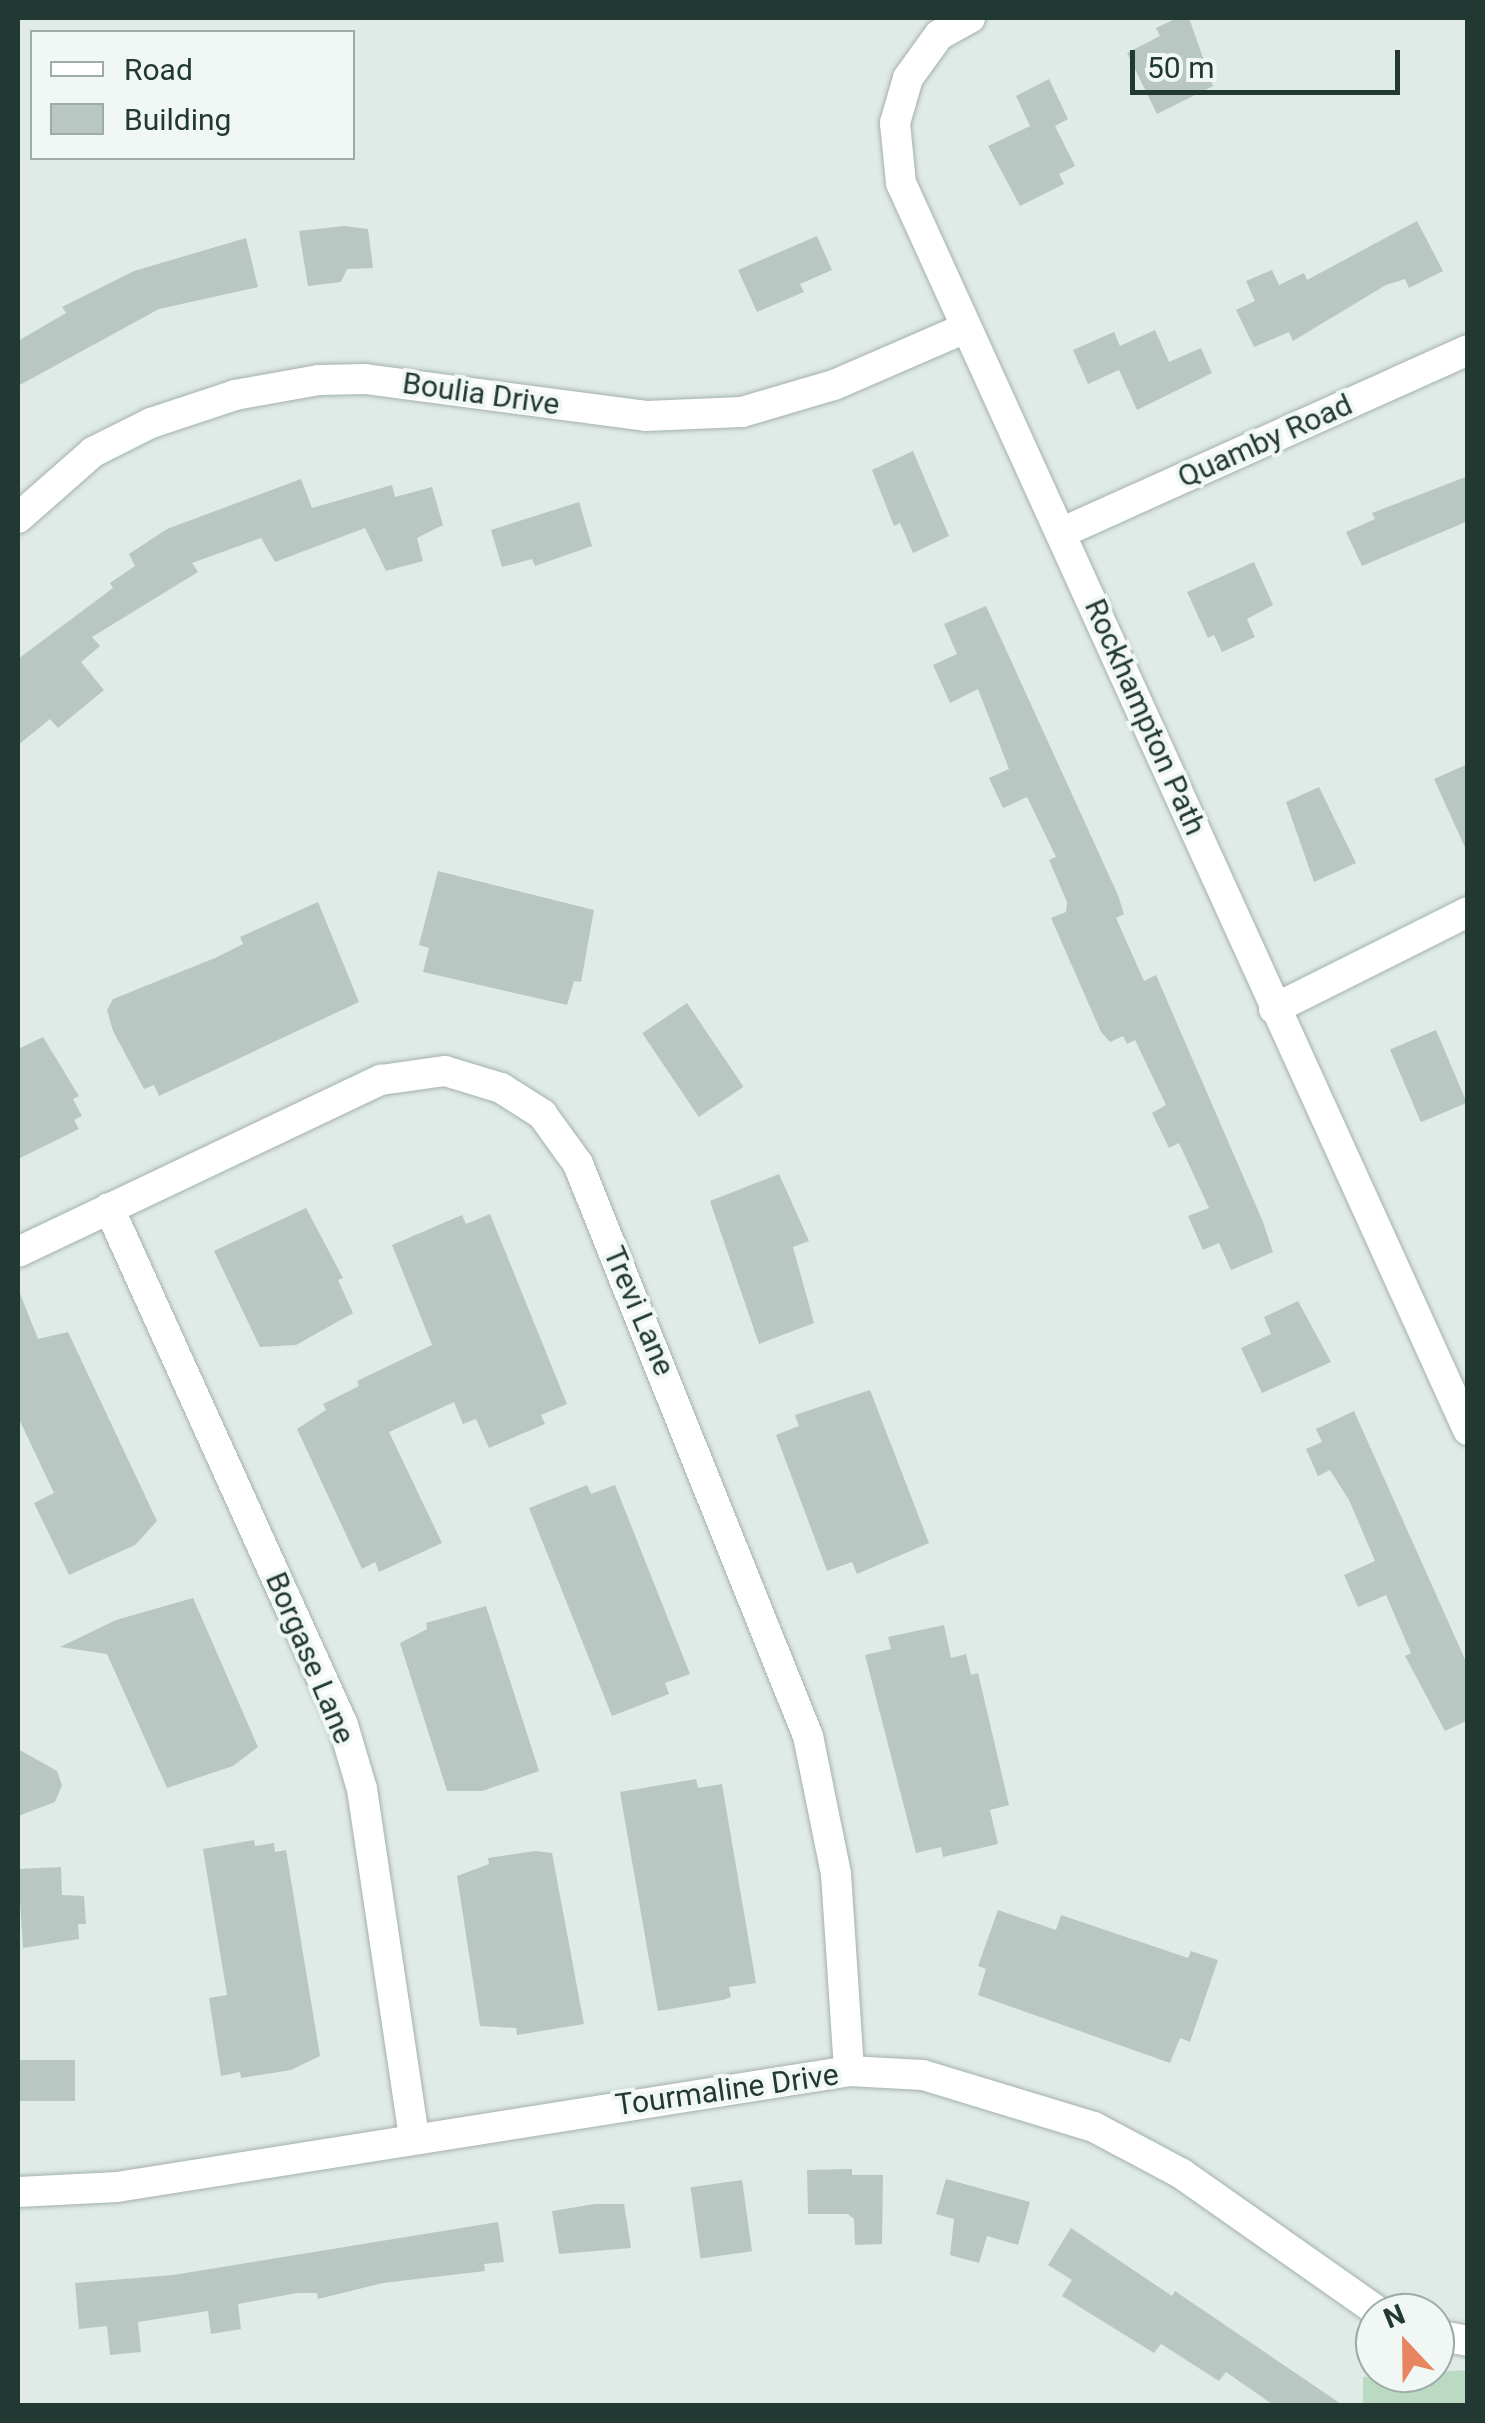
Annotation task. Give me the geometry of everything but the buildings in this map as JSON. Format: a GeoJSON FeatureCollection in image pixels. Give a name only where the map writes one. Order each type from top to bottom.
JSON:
{"type":"FeatureCollection","features":[{"type":"Feature","properties":{"kind":"street","name":"Rockhampton Path"},"geometry":{"type":"LineString","coordinates":[[970,18],[939,36],[908,78],[895,124],[901,183],[1063,532],[1274,1009],[1468,1430]]}},
{"type":"Feature","properties":{"kind":"street","name":"Boulia Drive"},"geometry":{"type":"LineString","coordinates":[[18,518],[93,452],[151,423],[235,395],[364,379],[646,416],[742,412],[834,385],[966,328]]}},
{"type":"Feature","properties":{"kind":"street","name":"Quamby Road"},"geometry":{"type":"LineString","coordinates":[[1063,532],[1468,350]]}},
{"type":"Feature","properties":{"kind":"street"},"geometry":{"type":"LineString","coordinates":[[1274,1009],[1468,912]]}},
{"type":"Feature","properties":{"kind":"street","name":"Trevi Lane"},"geometry":{"type":"LineString","coordinates":[[18,1252],[382,1080],[446,1071],[501,1088],[542,1114],[578,1164],[808,1736],[836,1874],[850,2071]]}},
{"type":"Feature","properties":{"kind":"street","name":"Borgase Lane"},"geometry":{"type":"LineString","coordinates":[[108,1208],[344,1726],[362,1789],[414,2137]]}},
{"type":"Feature","properties":{"kind":"street","name":"Tourmaline Drive"},"geometry":{"type":"LineString","coordinates":[[18,2192],[117,2187],[850,2071],[963,2083],[1094,2127],[1182,2174],[1355,2295]]}},
{"type":"Feature","properties":{"kind":"green space"},"geometry":{"type":"Polygon","coordinates":[[[1467,2370],[1467,2405],[1363,2405],[1363,2393],[1455,2393],[1455,2371],[1467,2370]]]}}]}
